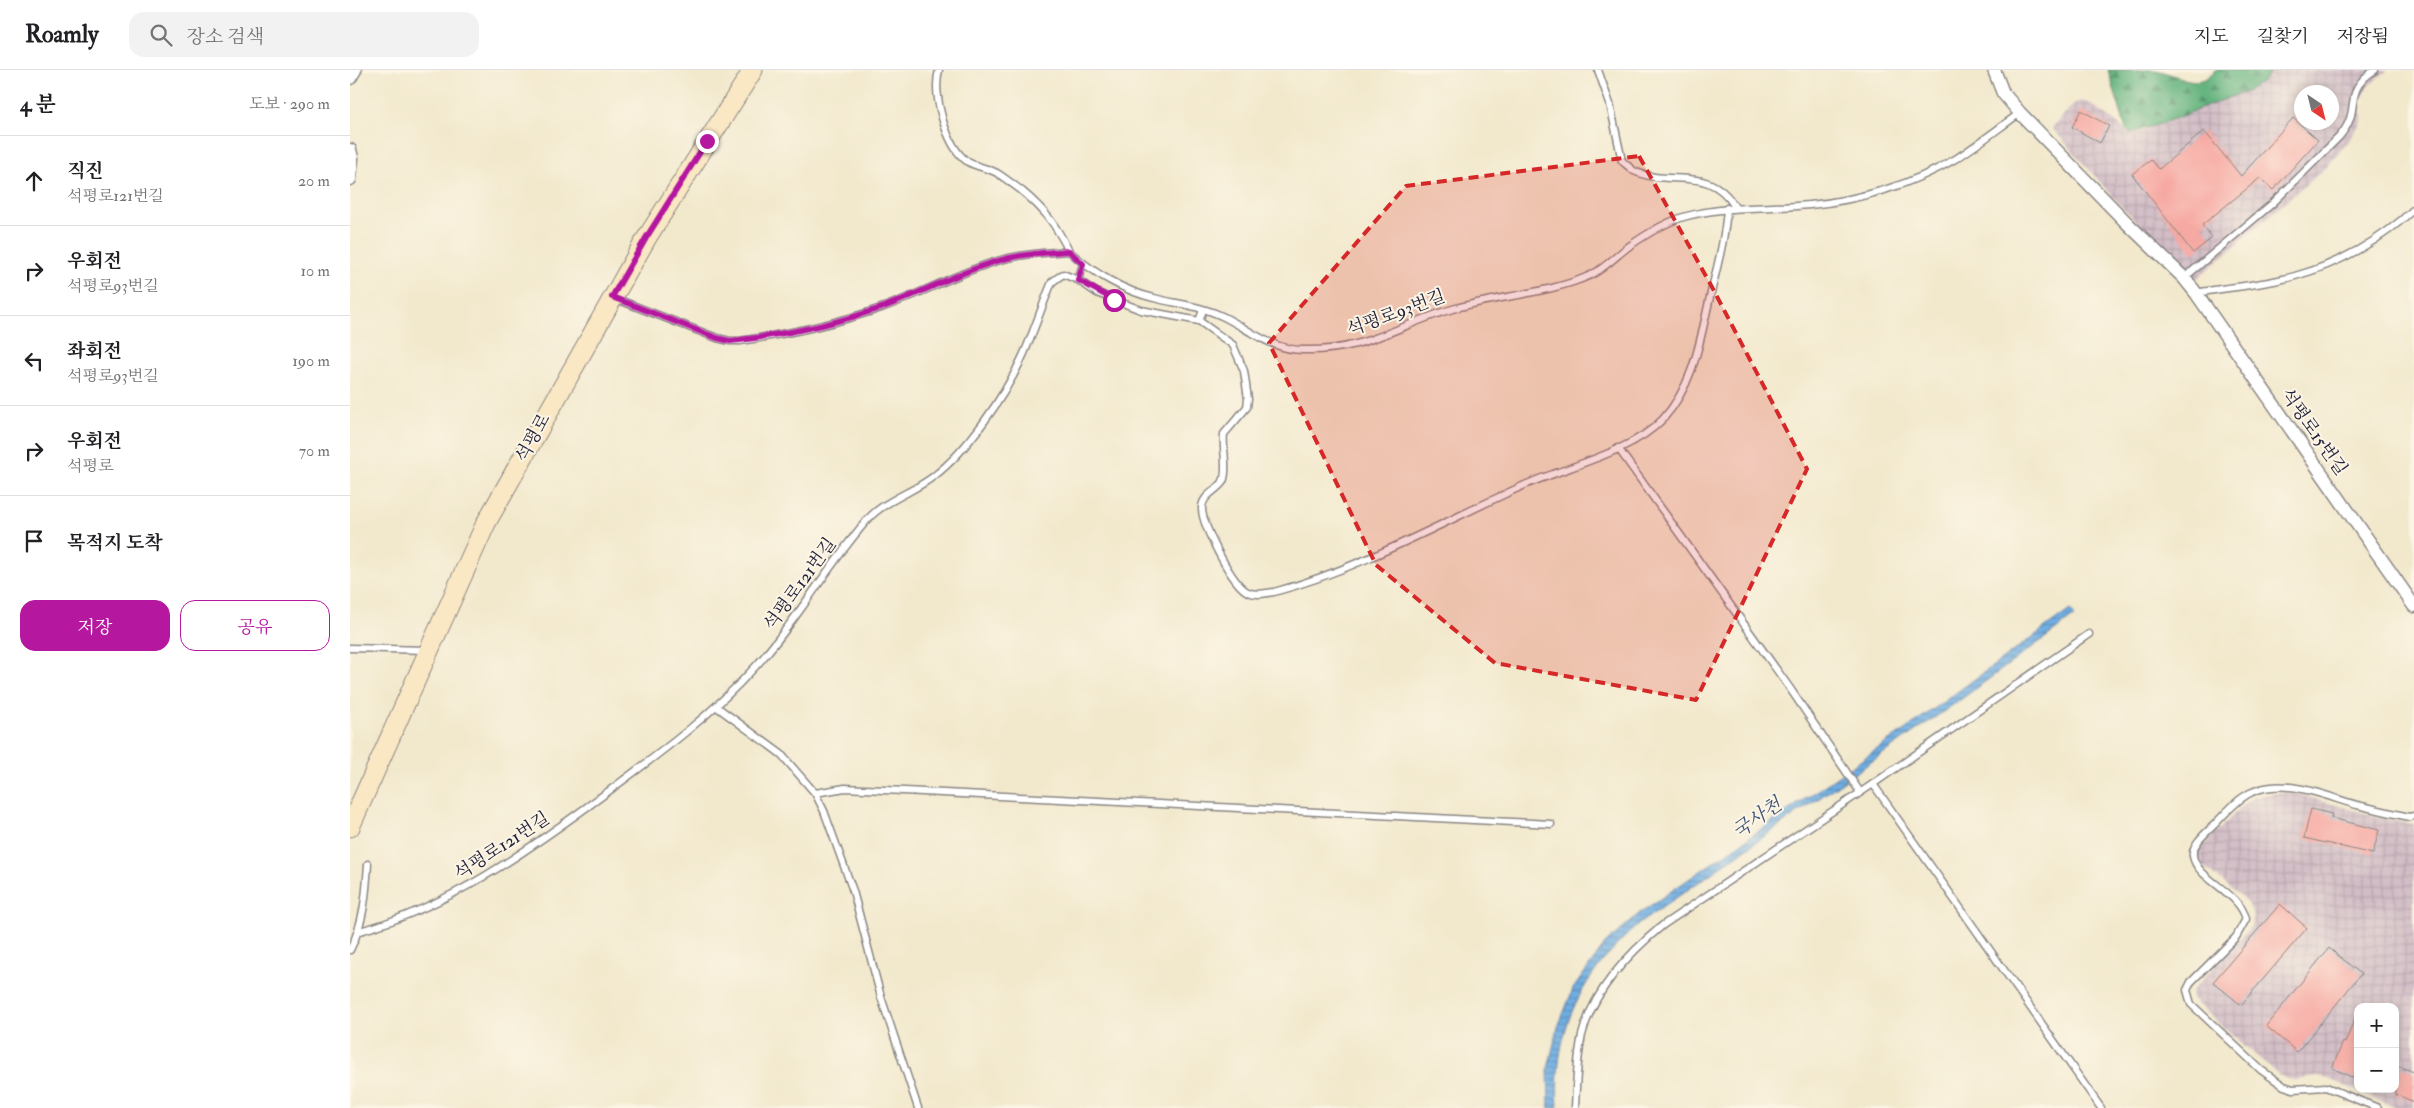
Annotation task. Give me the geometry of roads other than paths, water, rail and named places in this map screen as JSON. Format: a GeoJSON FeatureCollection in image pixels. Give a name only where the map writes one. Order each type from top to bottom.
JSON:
{"type":"FeatureCollection","features":[{"type":"Feature","properties":{"kind":"street"},"geometry":{"type":"LineString","coordinates":[[350,78],[355,70]]}},
{"type":"Feature","properties":{"kind":"street","name":"석평로"},"geometry":{"type":"LineString","coordinates":[[350,826],[486,523],[646,238],[753,70]]}},
{"type":"Feature","properties":{"kind":"street","name":"석평로15번길"},"geometry":{"type":"LineString","coordinates":[[1994,70],[2003,92],[2020,113],[2127,223],[2184,278],[2196,293],[2414,606]]}},
{"type":"Feature","properties":{"kind":"street"},"geometry":{"type":"LineString","coordinates":[[350,150],[352,158],[352,174],[350,179]]}},
{"type":"Feature","properties":{"kind":"lane","name":"석평로93번길"},"geometry":{"type":"LineString","coordinates":[[939,70],[937,92],[945,126],[957,151],[969,162],[996,173],[1042,209],[1053,221],[1069,251],[1083,264],[1117,284],[1151,298],[1204,310],[1223,317],[1276,346],[1300,350],[1346,348],[1383,337],[1453,309],[1572,283],[1594,274],[1629,246],[1685,216],[1735,207],[1810,205],[1839,201],[1905,182],[1956,159],[2020,113]]}},
{"type":"Feature","properties":{"kind":"lane"},"geometry":{"type":"LineString","coordinates":[[1598,70],[1610,104],[1622,161],[1634,171],[1702,180],[1717,186],[1729,197],[1735,207]]}},
{"type":"Feature","properties":{"kind":"lane"},"geometry":{"type":"LineString","coordinates":[[2184,278],[2273,203],[2339,137],[2348,127],[2352,117],[2354,91],[2358,83],[2375,70]]}},
{"type":"Feature","properties":{"kind":"lane"},"geometry":{"type":"LineString","coordinates":[[1083,264],[1078,280],[1098,293],[1140,310],[1200,322],[1233,345],[1239,356],[1247,385],[1247,407],[1224,434],[1224,477],[1222,483],[1205,499],[1201,508],[1210,533],[1238,585],[1248,592],[1259,594],[1274,592],[1332,574],[1372,557],[1533,481],[1618,448],[1662,420],[1685,386],[1694,365],[1720,258],[1727,208]]}},
{"type":"Feature","properties":{"kind":"lane"},"geometry":{"type":"LineString","coordinates":[[2196,293],[2296,276],[2338,260],[2376,240],[2414,209]]}},
{"type":"Feature","properties":{"kind":"lane"},"geometry":{"type":"LineString","coordinates":[[612,297],[717,338],[730,341],[740,340],[807,329],[854,317],[912,296],[995,261],[1035,253],[1069,251]]}},
{"type":"Feature","properties":{"kind":"lane","name":"석평로121번길"},"geometry":{"type":"LineString","coordinates":[[360,931],[419,912],[459,891],[505,863],[646,764],[717,707],[757,666],[870,516],[933,477],[972,438],[1021,360],[1052,282],[1063,274],[1078,280]]}},
{"type":"Feature","properties":{"kind":"lane"},"geometry":{"type":"LineString","coordinates":[[1200,322],[1204,310]]}},
{"type":"Feature","properties":{"kind":"lane"},"geometry":{"type":"LineString","coordinates":[[1618,448],[1784,679],[1858,789]]}},
{"type":"Feature","properties":{"kind":"lane"},"geometry":{"type":"LineString","coordinates":[[1575,1108],[1577,1071],[1583,1033],[1594,1007],[1626,960],[1663,925],[1858,789],[1873,784],[2089,634]]}},
{"type":"Feature","properties":{"kind":"lane"},"geometry":{"type":"LineString","coordinates":[[350,648],[428,650]]}},
{"type":"Feature","properties":{"kind":"lane"},"geometry":{"type":"LineString","coordinates":[[717,707],[781,754],[815,793],[839,850],[881,996],[918,1108]]}},
{"type":"Feature","properties":{"kind":"lane"},"geometry":{"type":"LineString","coordinates":[[1873,784],[2101,1108]]}},
{"type":"Feature","properties":{"kind":"lane"},"geometry":{"type":"LineString","coordinates":[[815,793],[845,788],[1551,824]]}},
{"type":"Feature","properties":{"kind":"lane"},"geometry":{"type":"LineString","coordinates":[[2378,1108],[2326,1087],[2293,1090],[2284,1086],[2261,1070],[2191,1004],[2187,990],[2191,982],[2236,937],[2246,919],[2241,907],[2203,872],[2192,855],[2194,848],[2200,840],[2240,800],[2249,794],[2266,788],[2304,789],[2358,805],[2409,817],[2414,816]]}},
{"type":"Feature","properties":{"kind":"lane"},"geometry":{"type":"LineString","coordinates":[[350,950],[360,931],[365,904],[368,864]]}},
{"type":"Feature","properties":{"kind":"water"},"geometry":{"type":"Polygon","coordinates":[[[2070,610],[2075,616],[1960,700],[1640,923],[1619,943],[1587,983],[1575,1005],[1566,1028],[1560,1053],[1558,1108],[1549,1108],[1548,1068],[1558,1027],[1573,989],[1605,944],[1641,912],[1902,732],[2070,610]]]}},
{"type":"Feature","properties":{"kind":"water label","name":"국사천"},"geometry":{"type":"Point","coordinates":[1757,818]}}]}
